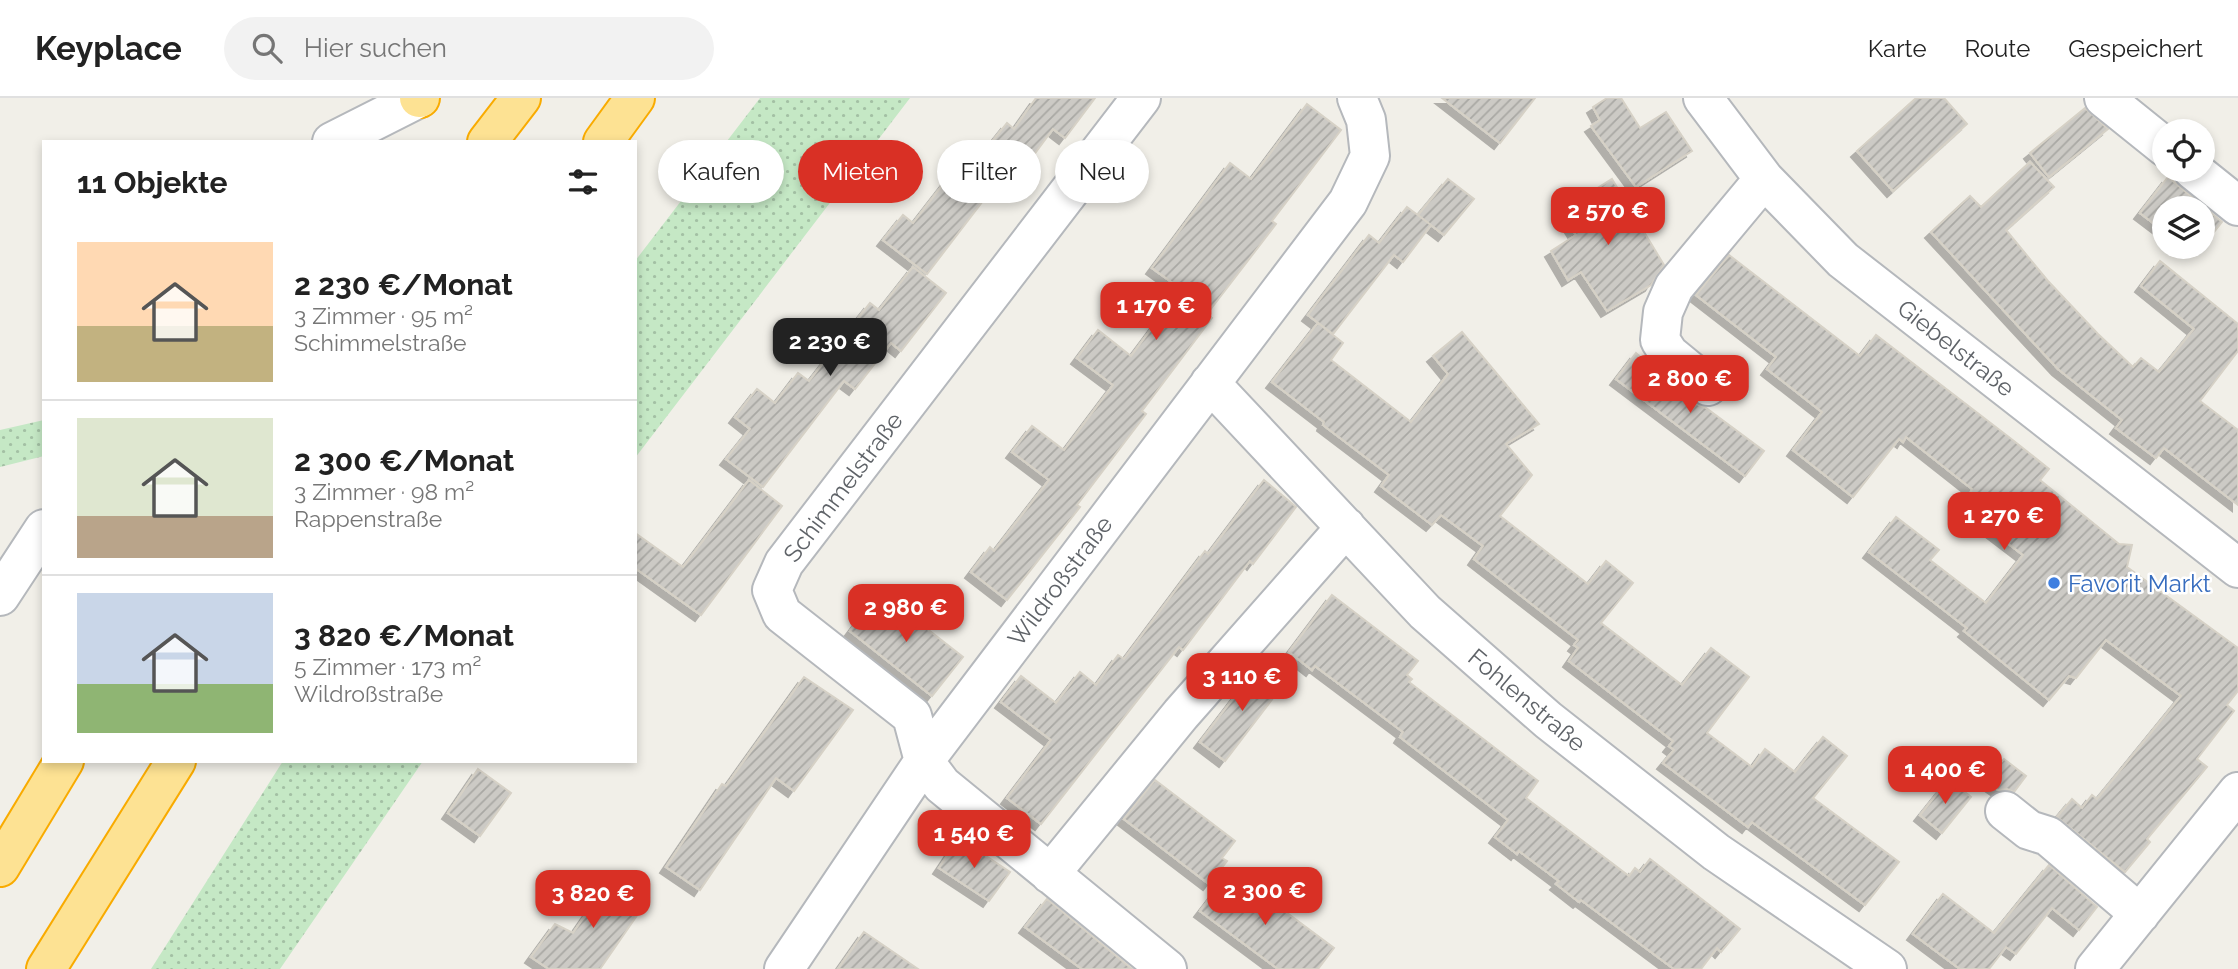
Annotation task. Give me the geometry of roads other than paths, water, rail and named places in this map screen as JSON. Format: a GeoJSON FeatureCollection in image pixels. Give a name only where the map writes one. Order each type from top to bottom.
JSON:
{"type":"FeatureCollection","features":[{"type":"Feature","properties":{"kind":"highway"},"geometry":{"type":"LineString","coordinates":[[489,140],[521,98]]}},
{"type":"Feature","properties":{"kind":"highway"},"geometry":{"type":"LineString","coordinates":[[604,140],[635,98]]}},
{"type":"Feature","properties":{"kind":"highway"},"geometry":{"type":"LineString","coordinates":[[0,867],[63,763]]}},
{"type":"Feature","properties":{"kind":"highway"},"geometry":{"type":"LineString","coordinates":[[46,969],[175,763]]}},
{"type":"Feature","properties":{"kind":"street"},"geometry":{"type":"LineString","coordinates":[[336,140],[419,98]]}},
{"type":"Feature","properties":{"kind":"street","name":"Schimmelstraße"},"geometry":{"type":"LineString","coordinates":[[924,761],[912,716],[782,614],[772,590],[784,563],[1141,98]]}},
{"type":"Feature","properties":{"kind":"street","name":"Wildroßstraße"},"geometry":{"type":"LineString","coordinates":[[784,969],[924,761],[1348,202],[1370,156],[1366,120],[1357,98]]}},
{"type":"Feature","properties":{"kind":"street","name":"Giebelstraße"},"geometry":{"type":"LineString","coordinates":[[1703,98],[1764,178],[1843,260],[2238,568]]}},
{"type":"Feature","properties":{"kind":"street"},"geometry":{"type":"LineString","coordinates":[[2104,98],[2152,137]]}},
{"type":"Feature","properties":{"kind":"street"},"geometry":{"type":"LineString","coordinates":[[1708,386],[1669,354],[1660,340],[1663,312],[1674,287],[1764,178]]}},
{"type":"Feature","properties":{"kind":"street"},"geometry":{"type":"LineString","coordinates":[[2208,182],[2238,206]]}},
{"type":"Feature","properties":{"kind":"street","name":"Fohlenstraße"},"geometry":{"type":"LineString","coordinates":[[1210,383],[1425,612],[1548,720],[1716,852],[1886,969]]}},
{"type":"Feature","properties":{"kind":"street"},"geometry":{"type":"LineString","coordinates":[[1050,874],[1181,713],[1346,527]]}},
{"type":"Feature","properties":{"kind":"street"},"geometry":{"type":"LineString","coordinates":[[0,596],[42,532]]}},
{"type":"Feature","properties":{"kind":"street"},"geometry":{"type":"LineString","coordinates":[[924,761],[942,785],[1167,969]]}},
{"type":"Feature","properties":{"kind":"street"},"geometry":{"type":"LineString","coordinates":[[2095,969],[2238,792]]}},
{"type":"Feature","properties":{"kind":"street"},"geometry":{"type":"LineString","coordinates":[[2005,811],[2029,830],[2048,836],[2140,914]]}},
{"type":"Feature","properties":{"kind":"place","name":"Favorit Markt"},"geometry":{"type":"Point","coordinates":[2054,583]}}]}
